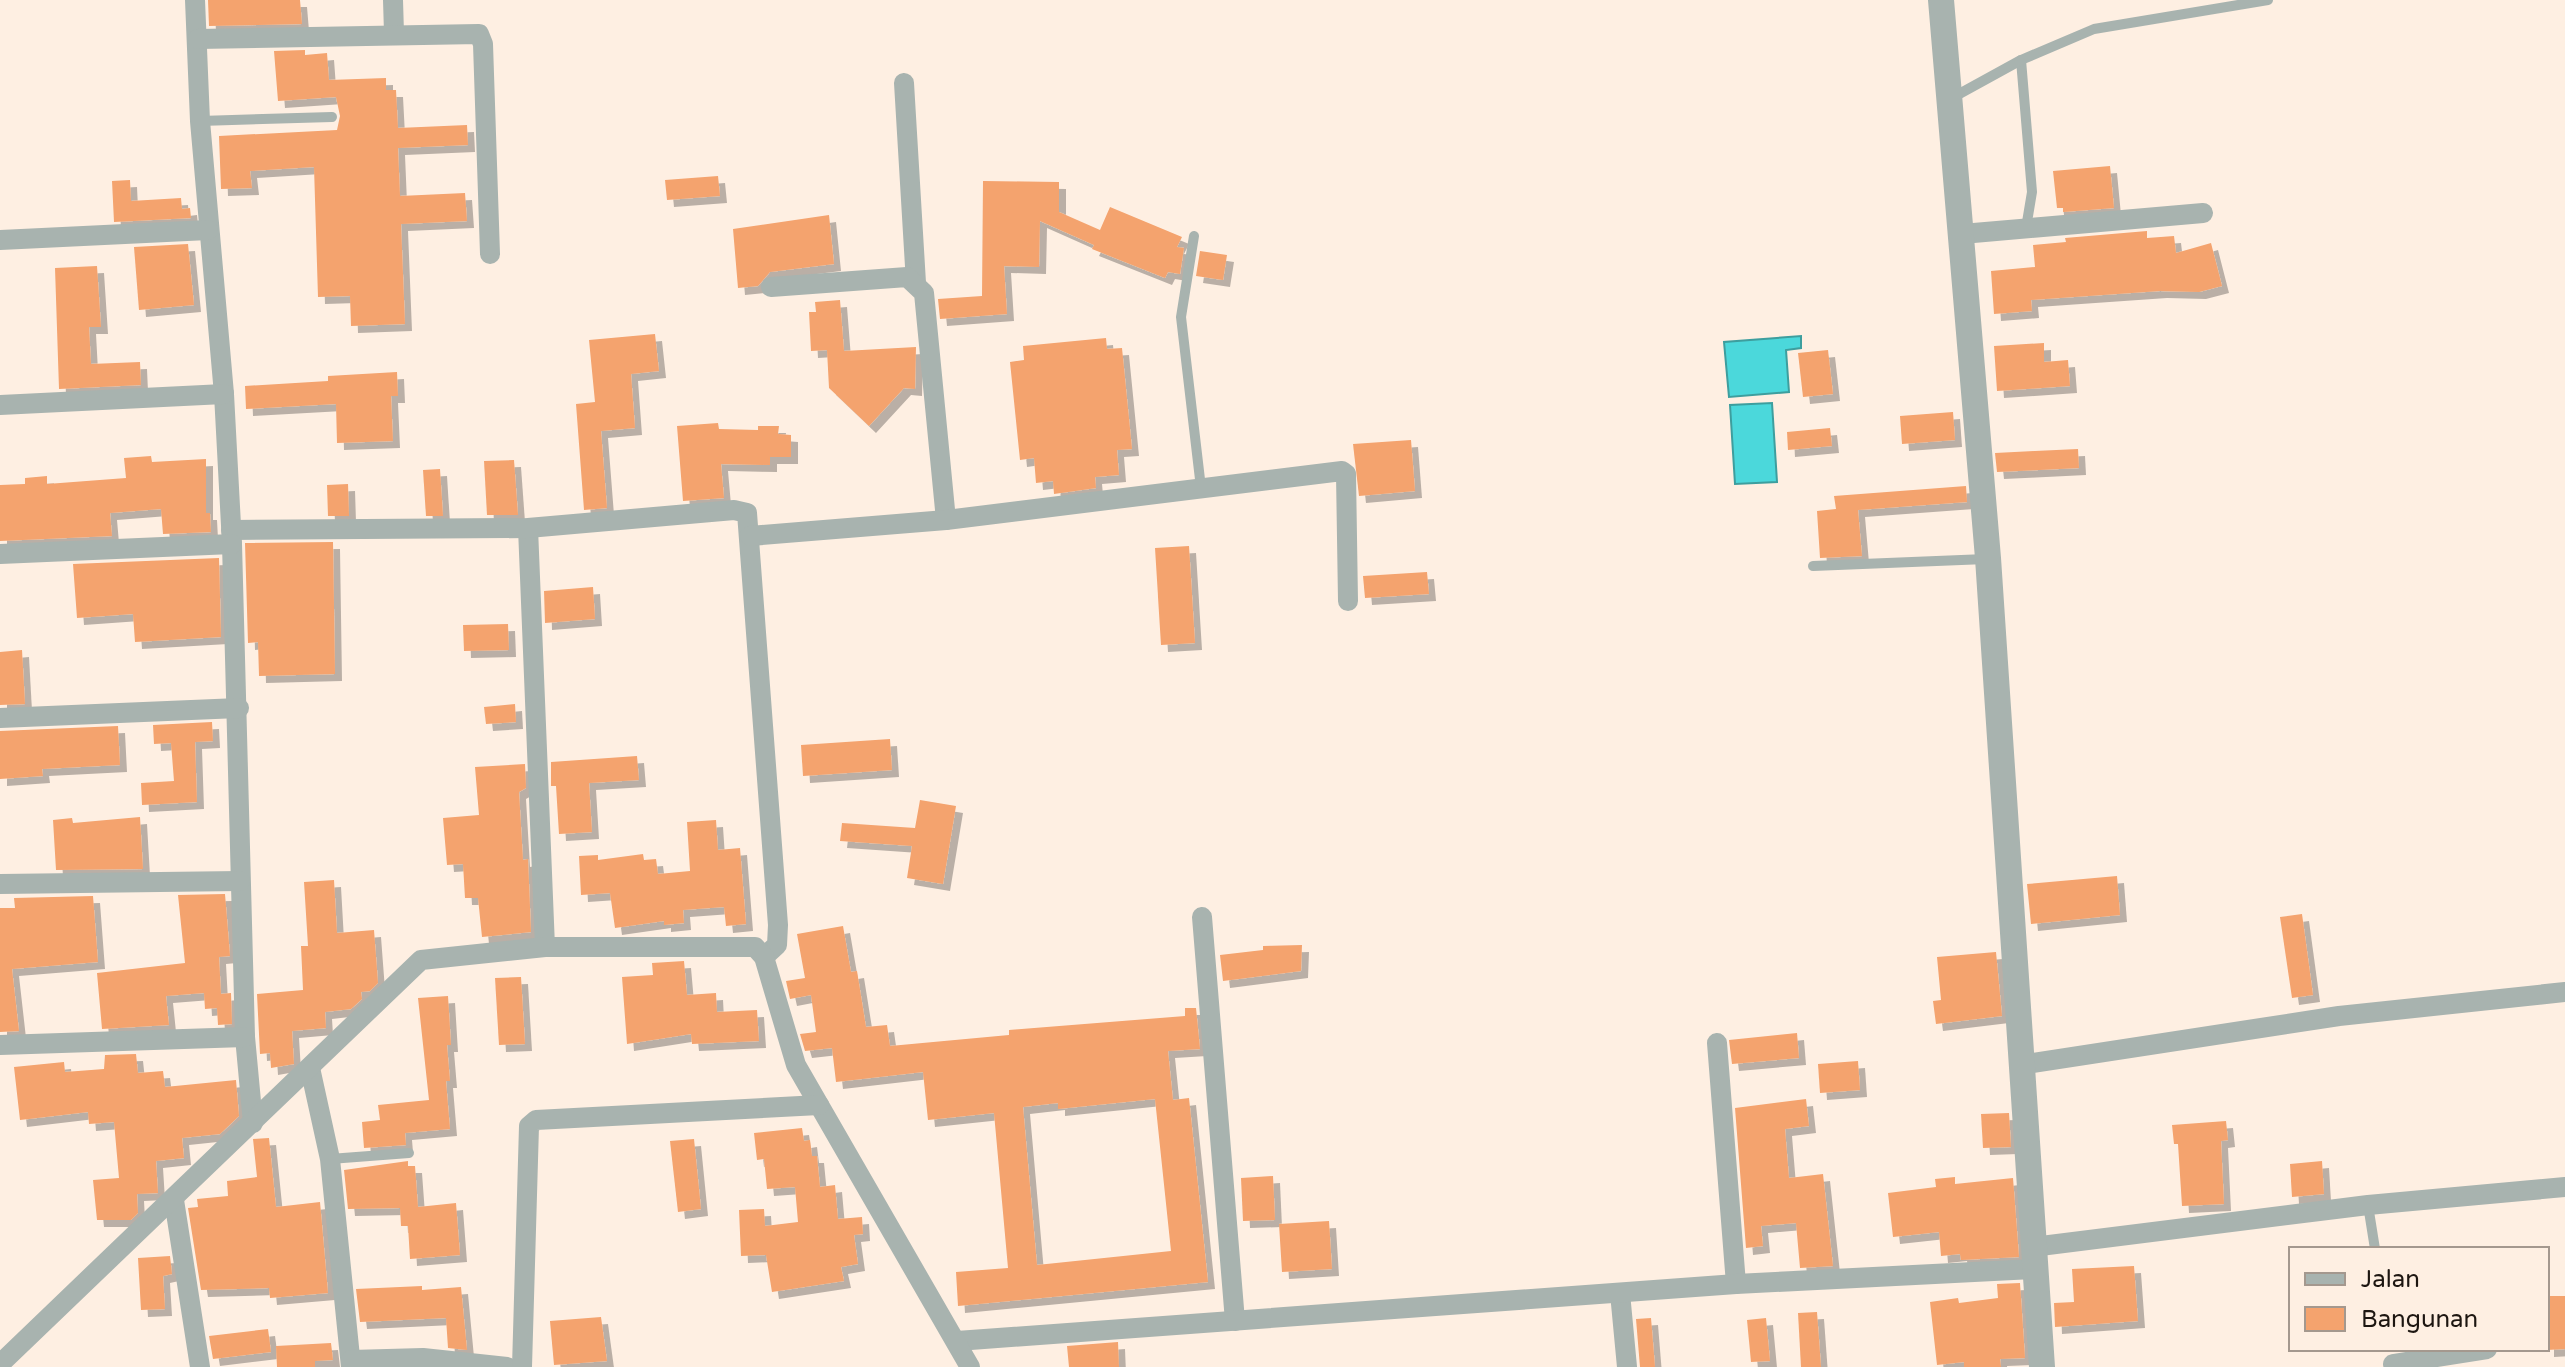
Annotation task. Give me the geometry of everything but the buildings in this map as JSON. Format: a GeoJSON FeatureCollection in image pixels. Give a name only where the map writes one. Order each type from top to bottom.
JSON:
{"type":"FeatureCollection","features":[{"type":"Feature","properties":{"kind":"street"},"geometry":{"type":"LineString","coordinates":[[195,0],[200,121],[224,394],[232,537],[239,708],[245,1037],[253,1123]]}},
{"type":"Feature","properties":{"kind":"street"},"geometry":{"type":"LineString","coordinates":[[393,0],[394,33]]}},
{"type":"Feature","properties":{"kind":"street"},"geometry":{"type":"LineString","coordinates":[[1941,0],[1988,558],[2019,1065],[2042,1367]]}},
{"type":"Feature","properties":{"kind":"street"},"geometry":{"type":"LineString","coordinates":[[198,39],[474,32],[482,38],[490,254]]}},
{"type":"Feature","properties":{"kind":"street"},"geometry":{"type":"LineString","coordinates":[[904,83],[916,283]]}},
{"type":"Feature","properties":{"kind":"street"},"geometry":{"type":"LineString","coordinates":[[1962,234],[2203,213]]}},
{"type":"Feature","properties":{"kind":"street"},"geometry":{"type":"LineString","coordinates":[[0,240],[208,230]]}},
{"type":"Feature","properties":{"kind":"street"},"geometry":{"type":"LineString","coordinates":[[771,287],[907,277],[924,293],[946,520]]}},
{"type":"Feature","properties":{"kind":"street"},"geometry":{"type":"LineString","coordinates":[[0,405],[224,394]]}},
{"type":"Feature","properties":{"kind":"street"},"geometry":{"type":"LineString","coordinates":[[750,536],[946,520],[1344,472],[1348,601]]}},
{"type":"Feature","properties":{"kind":"street"},"geometry":{"type":"LineString","coordinates":[[0,554],[232,537],[528,528],[734,510],[747,513],[778,925],[777,945],[764,957]]}},
{"type":"Feature","properties":{"kind":"street"},"geometry":{"type":"LineString","coordinates":[[528,528],[545,947]]}},
{"type":"Feature","properties":{"kind":"street"},"geometry":{"type":"LineString","coordinates":[[0,718],[239,708]]}},
{"type":"Feature","properties":{"kind":"street"},"geometry":{"type":"LineString","coordinates":[[0,884],[240,881]]}},
{"type":"Feature","properties":{"kind":"street"},"geometry":{"type":"LineString","coordinates":[[1202,917],[1235,1321]]}},
{"type":"Feature","properties":{"kind":"street"},"geometry":{"type":"LineString","coordinates":[[0,1364],[421,960],[545,947],[755,947],[764,957],[796,1065],[970,1367]]}},
{"type":"Feature","properties":{"kind":"street"},"geometry":{"type":"LineString","coordinates":[[2019,1065],[2339,1016],[2565,992]]}},
{"type":"Feature","properties":{"kind":"street"},"geometry":{"type":"LineString","coordinates":[[0,1045],[245,1037]]}},
{"type":"Feature","properties":{"kind":"street"},"geometry":{"type":"LineString","coordinates":[[1717,1043],[1736,1284]]}},
{"type":"Feature","properties":{"kind":"street"},"geometry":{"type":"LineString","coordinates":[[310,1068],[330,1159],[351,1364],[423,1358],[507,1367]]}},
{"type":"Feature","properties":{"kind":"street"},"geometry":{"type":"LineString","coordinates":[[522,1367],[529,1126],[536,1120],[819,1105]]}},
{"type":"Feature","properties":{"kind":"street"},"geometry":{"type":"LineString","coordinates":[[957,1341],[1620,1293],[2033,1258],[2368,1205],[2565,1187]]}},
{"type":"Feature","properties":{"kind":"street"},"geometry":{"type":"LineString","coordinates":[[174,1200],[200,1367]]}},
{"type":"Feature","properties":{"kind":"street"},"geometry":{"type":"LineString","coordinates":[[1620,1293],[1627,1367]]}},
{"type":"Feature","properties":{"kind":"street"},"geometry":{"type":"LineString","coordinates":[[2392,1360],[2470,1351]]}},
{"type":"Feature","properties":{"kind":"lane"},"geometry":{"type":"LineString","coordinates":[[1948,100],[2021,60],[2094,29],[2268,0]]}},
{"type":"Feature","properties":{"kind":"lane"},"geometry":{"type":"LineString","coordinates":[[2021,60],[2032,192],[2026,228]]}},
{"type":"Feature","properties":{"kind":"lane"},"geometry":{"type":"LineString","coordinates":[[200,121],[332,117]]}},
{"type":"Feature","properties":{"kind":"lane"},"geometry":{"type":"LineString","coordinates":[[1194,236],[1181,317],[1201,488]]}},
{"type":"Feature","properties":{"kind":"lane"},"geometry":{"type":"LineString","coordinates":[[1813,566],[1988,558]]}},
{"type":"Feature","properties":{"kind":"lane"},"geometry":{"type":"LineString","coordinates":[[330,1159],[409,1153]]}},
{"type":"Feature","properties":{"kind":"lane"},"geometry":{"type":"LineString","coordinates":[[2368,1205],[2375,1247]]}},
{"type":"Feature","properties":{"kind":"water"},"geometry":{"type":"Polygon","coordinates":[[[1801,336],[1801,348],[1786,350],[1789,392],[1729,397],[1724,342],[1801,336]]]}},
{"type":"Feature","properties":{"kind":"water"},"geometry":{"type":"Polygon","coordinates":[[[1772,403],[1777,482],[1735,484],[1730,405],[1772,403]]]}}]}
